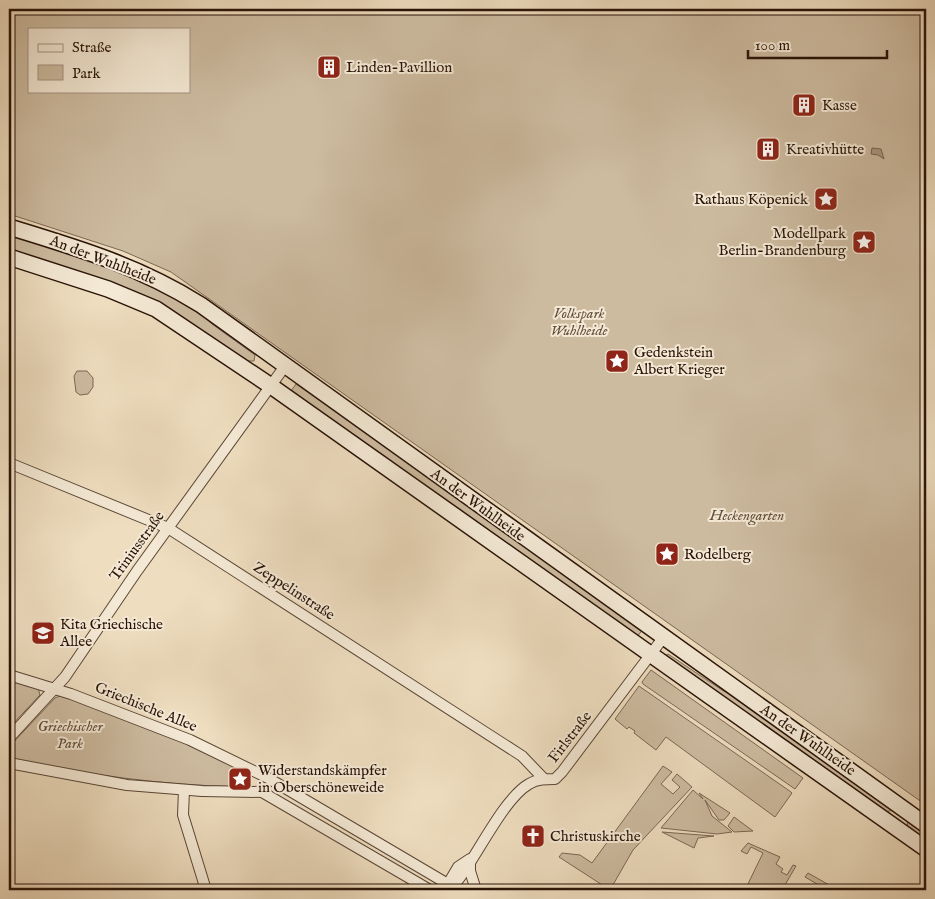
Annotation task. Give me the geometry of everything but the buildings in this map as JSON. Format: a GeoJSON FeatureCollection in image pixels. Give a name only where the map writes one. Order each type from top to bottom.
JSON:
{"type":"FeatureCollection","features":[{"type":"Feature","properties":{"kind":"main road","name":"An der Wuhlheide"},"geometry":{"type":"LineString","coordinates":[[9,227],[96,254],[164,283],[201,305],[926,825]]}},
{"type":"Feature","properties":{"kind":"main road","name":"An der Wuhlheide"},"geometry":{"type":"LineString","coordinates":[[9,257],[108,289],[156,309],[271,386],[926,849]]}},
{"type":"Feature","properties":{"kind":"street","name":"Triniusstraße"},"geometry":{"type":"LineString","coordinates":[[9,738],[65,677],[168,528],[285,366]]}},
{"type":"Feature","properties":{"kind":"street","name":"Zeppelinstraße"},"geometry":{"type":"LineString","coordinates":[[9,463],[168,528],[522,756],[544,779]]}},
{"type":"Feature","properties":{"kind":"street","name":"Firlstraße"},"geometry":{"type":"LineString","coordinates":[[449,888],[457,882],[470,858],[517,793],[529,784],[544,779],[555,779],[562,772],[663,638]]}},
{"type":"Feature","properties":{"kind":"street","name":"Griechische Allee"},"geometry":{"type":"LineString","coordinates":[[9,675],[54,688],[190,740],[268,778],[449,888]]}},
{"type":"Feature","properties":{"kind":"street"},"geometry":{"type":"LineString","coordinates":[[9,763],[127,785],[184,790],[262,792],[430,890]]}},
{"type":"Feature","properties":{"kind":"street"},"geometry":{"type":"LineString","coordinates":[[262,792],[268,778]]}},
{"type":"Feature","properties":{"kind":"street"},"geometry":{"type":"LineString","coordinates":[[184,790],[183,815],[206,890]]}},
{"type":"Feature","properties":{"kind":"street"},"geometry":{"type":"LineString","coordinates":[[470,858],[470,871],[476,890]]}},
{"type":"Feature","properties":{"kind":"green space","name":"Volkspark Wuhlheide"},"geometry":{"type":"Polygon","coordinates":[[[9,9],[926,9],[926,805],[171,272],[123,251],[9,214],[9,9]]]}},
{"type":"Feature","properties":{"kind":"green space"},"geometry":{"type":"Polygon","coordinates":[[[9,232],[89,256],[191,305],[212,324],[255,355],[254,361],[245,361],[179,315],[146,297],[9,250],[9,232]]]}},
{"type":"Feature","properties":{"kind":"green space"},"geometry":{"type":"Polygon","coordinates":[[[77,371],[87,371],[93,378],[93,387],[88,394],[80,395],[76,392],[74,376],[77,371]]]}},
{"type":"Feature","properties":{"kind":"green space"},"geometry":{"type":"Polygon","coordinates":[[[296,384],[643,629],[637,637],[290,392],[296,384]]]}},
{"type":"Feature","properties":{"kind":"green space"},"geometry":{"type":"Polygon","coordinates":[[[668,654],[722,690],[759,711],[893,810],[886,812],[665,656],[668,654]]]}},
{"type":"Feature","properties":{"kind":"green space"},"geometry":{"type":"Polygon","coordinates":[[[651,670],[803,778],[795,789],[643,684],[642,682],[651,670]]]}},
{"type":"Feature","properties":{"kind":"green space","name":"Griechischer Park"},"geometry":{"type":"Polygon","coordinates":[[[9,680],[38,688],[40,695],[9,728],[9,680]]]}},
{"type":"Feature","properties":{"kind":"green space"},"geometry":{"type":"Polygon","coordinates":[[[639,686],[791,792],[775,817],[666,737],[656,750],[634,733],[635,731],[629,727],[627,729],[615,719],[639,686]]]}},
{"type":"Feature","properties":{"kind":"green space","name":"Griechischer Park"},"geometry":{"type":"Polygon","coordinates":[[[62,695],[109,712],[200,750],[245,772],[249,777],[248,783],[241,787],[153,781],[95,774],[9,758],[9,747],[55,698],[62,695]]]}},
{"type":"Feature","properties":{"kind":"green space"},"geometry":{"type":"Polygon","coordinates":[[[663,766],[672,772],[661,784],[673,794],[680,787],[672,780],[677,774],[692,787],[633,850],[610,890],[559,857],[562,853],[580,855],[592,863],[663,766]]]}},
{"type":"Feature","properties":{"kind":"green space"},"geometry":{"type":"Polygon","coordinates":[[[693,790],[703,799],[699,793],[730,813],[724,820],[719,820],[705,800],[712,816],[732,832],[717,834],[661,828],[693,790]]]}},
{"type":"Feature","properties":{"kind":"green space"},"geometry":{"type":"Polygon","coordinates":[[[734,817],[753,831],[734,832],[728,826],[734,817]]]}},
{"type":"Feature","properties":{"kind":"green space"},"geometry":{"type":"Polygon","coordinates":[[[907,820],[926,829],[926,842],[908,829],[907,820]]]}},
{"type":"Feature","properties":{"kind":"green space"},"geometry":{"type":"Polygon","coordinates":[[[662,832],[714,836],[698,838],[694,848],[662,832]]]}},
{"type":"Feature","properties":{"kind":"green space"},"geometry":{"type":"Polygon","coordinates":[[[748,843],[780,857],[776,864],[783,869],[781,872],[787,875],[793,865],[796,866],[782,890],[745,890],[763,853],[751,847],[747,854],[741,851],[748,843]]]}},
{"type":"Feature","properties":{"kind":"green space"},"geometry":{"type":"Polygon","coordinates":[[[808,873],[838,890],[814,890],[817,884],[805,877],[808,873]]]}},
{"type":"Feature","properties":{"kind":"shaded area"},"geometry":{"type":"Polygon","coordinates":[[[872,148],[881,149],[884,159],[878,155],[871,154],[872,148]]]}},
{"type":"Feature","properties":{"kind":"place","name":"Linden-Pavillion"},"geometry":{"type":"Point","coordinates":[329,67]}},
{"type":"Feature","properties":{"kind":"place","name":"Kasse"},"geometry":{"type":"Point","coordinates":[804,105]}},
{"type":"Feature","properties":{"kind":"place","name":"Kreativhütte"},"geometry":{"type":"Point","coordinates":[768,149]}},
{"type":"Feature","properties":{"kind":"place","name":"Rathaus Köpenick"},"geometry":{"type":"Point","coordinates":[826,199]}},
{"type":"Feature","properties":{"kind":"place","name":"Modellpark Berlin-Brandenburg"},"geometry":{"type":"Point","coordinates":[864,242]}},
{"type":"Feature","properties":{"kind":"place","name":"Gedenkstein Albert Krieger"},"geometry":{"type":"Point","coordinates":[617,361]}},
{"type":"Feature","properties":{"kind":"place","name":"Rodelberg"},"geometry":{"type":"Point","coordinates":[667,554]}},
{"type":"Feature","properties":{"kind":"place","name":"Kita Griechische Allee"},"geometry":{"type":"Point","coordinates":[43,633]}},
{"type":"Feature","properties":{"kind":"place","name":"Widerstandskämpfer in Oberschöneweide"},"geometry":{"type":"Point","coordinates":[240,779]}},
{"type":"Feature","properties":{"kind":"place","name":"Christuskirche"},"geometry":{"type":"Point","coordinates":[533,836]}},
{"type":"Feature","properties":{"kind":"park label","name":"Heckengarten"},"geometry":{"type":"Point","coordinates":[747,515]}}]}
